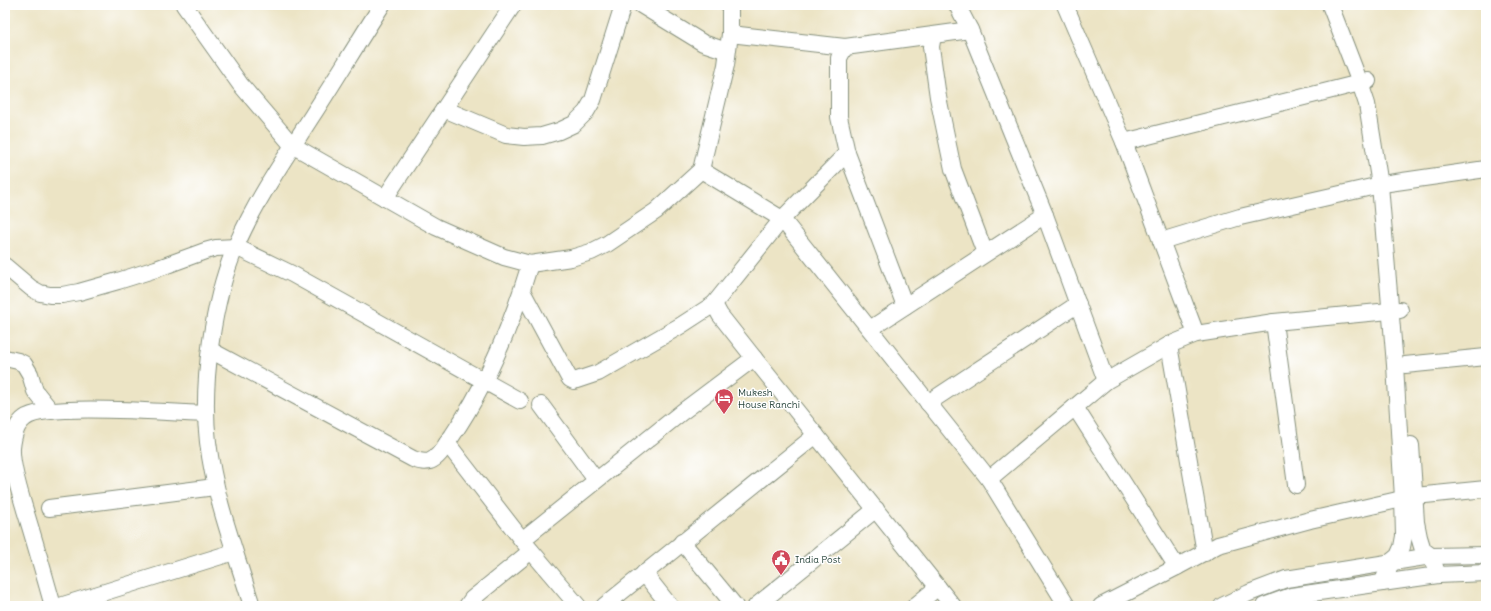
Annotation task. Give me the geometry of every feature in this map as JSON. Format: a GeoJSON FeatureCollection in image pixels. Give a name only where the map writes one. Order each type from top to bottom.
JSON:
{"type":"FeatureCollection","features":[{"type":"Feature","properties":{"kind":"street"},"geometry":{"type":"LineString","coordinates":[[184,5],[240,84],[292,146],[436,227],[504,257],[530,264],[571,258],[591,252],[607,244],[656,211],[701,170],[726,65],[730,34],[730,5]]}},
{"type":"Feature","properties":{"kind":"street"},"geometry":{"type":"LineString","coordinates":[[252,606],[215,487],[205,414],[210,350],[220,296],[236,247],[246,224],[292,146],[382,5]]}},
{"type":"Feature","properties":{"kind":"street"},"geometry":{"type":"LineString","coordinates":[[385,198],[512,5]]}},
{"type":"Feature","properties":{"kind":"street"},"geometry":{"type":"LineString","coordinates":[[444,109],[506,135],[524,137],[542,136],[559,131],[574,124],[586,112],[593,100],[623,5]]}},
{"type":"Feature","properties":{"kind":"street"},"geometry":{"type":"LineString","coordinates":[[641,5],[703,43],[727,51]]}},
{"type":"Feature","properties":{"kind":"street"},"geometry":{"type":"LineString","coordinates":[[957,5],[970,30],[1045,215],[1106,381]]}},
{"type":"Feature","properties":{"kind":"street"},"geometry":{"type":"LineString","coordinates":[[1065,5],[1124,142],[1196,334]]}},
{"type":"Feature","properties":{"kind":"street"},"geometry":{"type":"LineString","coordinates":[[1330,5],[1364,82]]}},
{"type":"Feature","properties":{"kind":"street"},"geometry":{"type":"LineString","coordinates":[[1341,5],[1364,82],[1370,118],[1385,184],[1409,497],[1423,550],[1431,556],[1438,575]]}},
{"type":"Feature","properties":{"kind":"street"},"geometry":{"type":"LineString","coordinates":[[730,34],[845,46],[970,30]]}},
{"type":"Feature","properties":{"kind":"street"},"geometry":{"type":"LineString","coordinates":[[933,35],[931,47],[938,97],[953,169],[985,253]]}},
{"type":"Feature","properties":{"kind":"street"},"geometry":{"type":"LineString","coordinates":[[845,46],[839,58],[839,117],[847,153],[905,306]]}},
{"type":"Feature","properties":{"kind":"street"},"geometry":{"type":"LineString","coordinates":[[1124,142],[1364,82]]}},
{"type":"Feature","properties":{"kind":"street"},"geometry":{"type":"LineString","coordinates":[[522,291],[570,379],[574,381],[598,373],[680,326],[714,304],[782,219],[847,153]]}},
{"type":"Feature","properties":{"kind":"street"},"geometry":{"type":"LineString","coordinates":[[1161,241],[1240,217],[1385,184],[1486,168]]}},
{"type":"Feature","properties":{"kind":"street"},"geometry":{"type":"LineString","coordinates":[[701,170],[782,219],[989,479],[1067,606]]}},
{"type":"Feature","properties":{"kind":"street"},"geometry":{"type":"LineString","coordinates":[[870,329],[1045,215]]}},
{"type":"Feature","properties":{"kind":"street"},"geometry":{"type":"LineString","coordinates":[[5,266],[30,288],[40,293],[50,295],[79,292],[156,270],[205,250],[236,247],[292,274],[520,401]]}},
{"type":"Feature","properties":{"kind":"street"},"geometry":{"type":"LineString","coordinates":[[210,350],[413,459],[421,462],[431,460],[438,456],[447,443],[468,412],[485,382],[502,344],[522,291],[530,264]]}},
{"type":"Feature","properties":{"kind":"street"},"geometry":{"type":"LineString","coordinates":[[714,304],[720,315],[754,358],[953,606]]}},
{"type":"Feature","properties":{"kind":"street"},"geometry":{"type":"LineString","coordinates":[[928,403],[1078,304]]}},
{"type":"Feature","properties":{"kind":"street"},"geometry":{"type":"LineString","coordinates":[[989,479],[1106,381],[1169,345],[1196,334],[1274,322],[1395,311]]}},
{"type":"Feature","properties":{"kind":"street"},"geometry":{"type":"LineString","coordinates":[[1382,583],[1392,561],[1398,556],[1402,547],[1409,497],[1405,365],[1395,311]]}},
{"type":"Feature","properties":{"kind":"street"},"geometry":{"type":"LineString","coordinates":[[1274,322],[1296,484]]}},
{"type":"Feature","properties":{"kind":"street"},"geometry":{"type":"LineString","coordinates":[[1169,345],[1204,553]]}},
{"type":"Feature","properties":{"kind":"street"},"geometry":{"type":"LineString","coordinates":[[1405,365],[1486,357]]}},
{"type":"Feature","properties":{"kind":"street"},"geometry":{"type":"LineString","coordinates":[[5,358],[24,364],[30,374],[35,391],[51,410]]}},
{"type":"Feature","properties":{"kind":"street"},"geometry":{"type":"LineString","coordinates":[[467,606],[472,599],[526,545],[596,480],[682,412],[754,358]]}},
{"type":"Feature","properties":{"kind":"street"},"geometry":{"type":"LineString","coordinates":[[541,405],[596,480]]}},
{"type":"Feature","properties":{"kind":"street"},"geometry":{"type":"LineString","coordinates":[[1075,407],[1178,568]]}},
{"type":"Feature","properties":{"kind":"street"},"geometry":{"type":"LineString","coordinates":[[54,606],[8,450],[23,419],[37,412],[51,410],[118,410],[205,414]]}},
{"type":"Feature","properties":{"kind":"street"},"geometry":{"type":"LineString","coordinates":[[604,606],[816,435]]}},
{"type":"Feature","properties":{"kind":"street"},"geometry":{"type":"LineString","coordinates":[[447,443],[526,545],[578,606]]}},
{"type":"Feature","properties":{"kind":"street"},"geometry":{"type":"LineString","coordinates":[[49,508],[215,487]]}},
{"type":"Feature","properties":{"kind":"street"},"geometry":{"type":"LineString","coordinates":[[1101,606],[1178,568],[1218,545],[1310,520],[1409,497],[1486,489]]}},
{"type":"Feature","properties":{"kind":"street"},"geometry":{"type":"LineString","coordinates":[[756,606],[876,509]]}},
{"type":"Feature","properties":{"kind":"street"},"geometry":{"type":"LineString","coordinates":[[682,542],[735,606]]}},
{"type":"Feature","properties":{"kind":"street"},"geometry":{"type":"LineString","coordinates":[[60,606],[234,552]]}},
{"type":"Feature","properties":{"kind":"street"},"geometry":{"type":"LineString","coordinates":[[1222,606],[1249,593],[1286,579],[1431,556],[1486,555]]}},
{"type":"Feature","properties":{"kind":"street"},"geometry":{"type":"LineString","coordinates":[[644,573],[670,606]]}},
{"type":"Feature","properties":{"kind":"street"},"geometry":{"type":"LineString","coordinates":[[1264,606],[1291,596],[1438,575],[1486,573]]}},
{"type":"Feature","properties":{"kind":"street"},"geometry":{"type":"LineString","coordinates":[[915,606],[938,587]]}},
{"type":"Feature","properties":{"kind":"place","name":"Mukesh House Ranchi"},"geometry":{"type":"Point","coordinates":[724,415]}},
{"type":"Feature","properties":{"kind":"place","name":"India Post"},"geometry":{"type":"Point","coordinates":[781,576]}}]}
